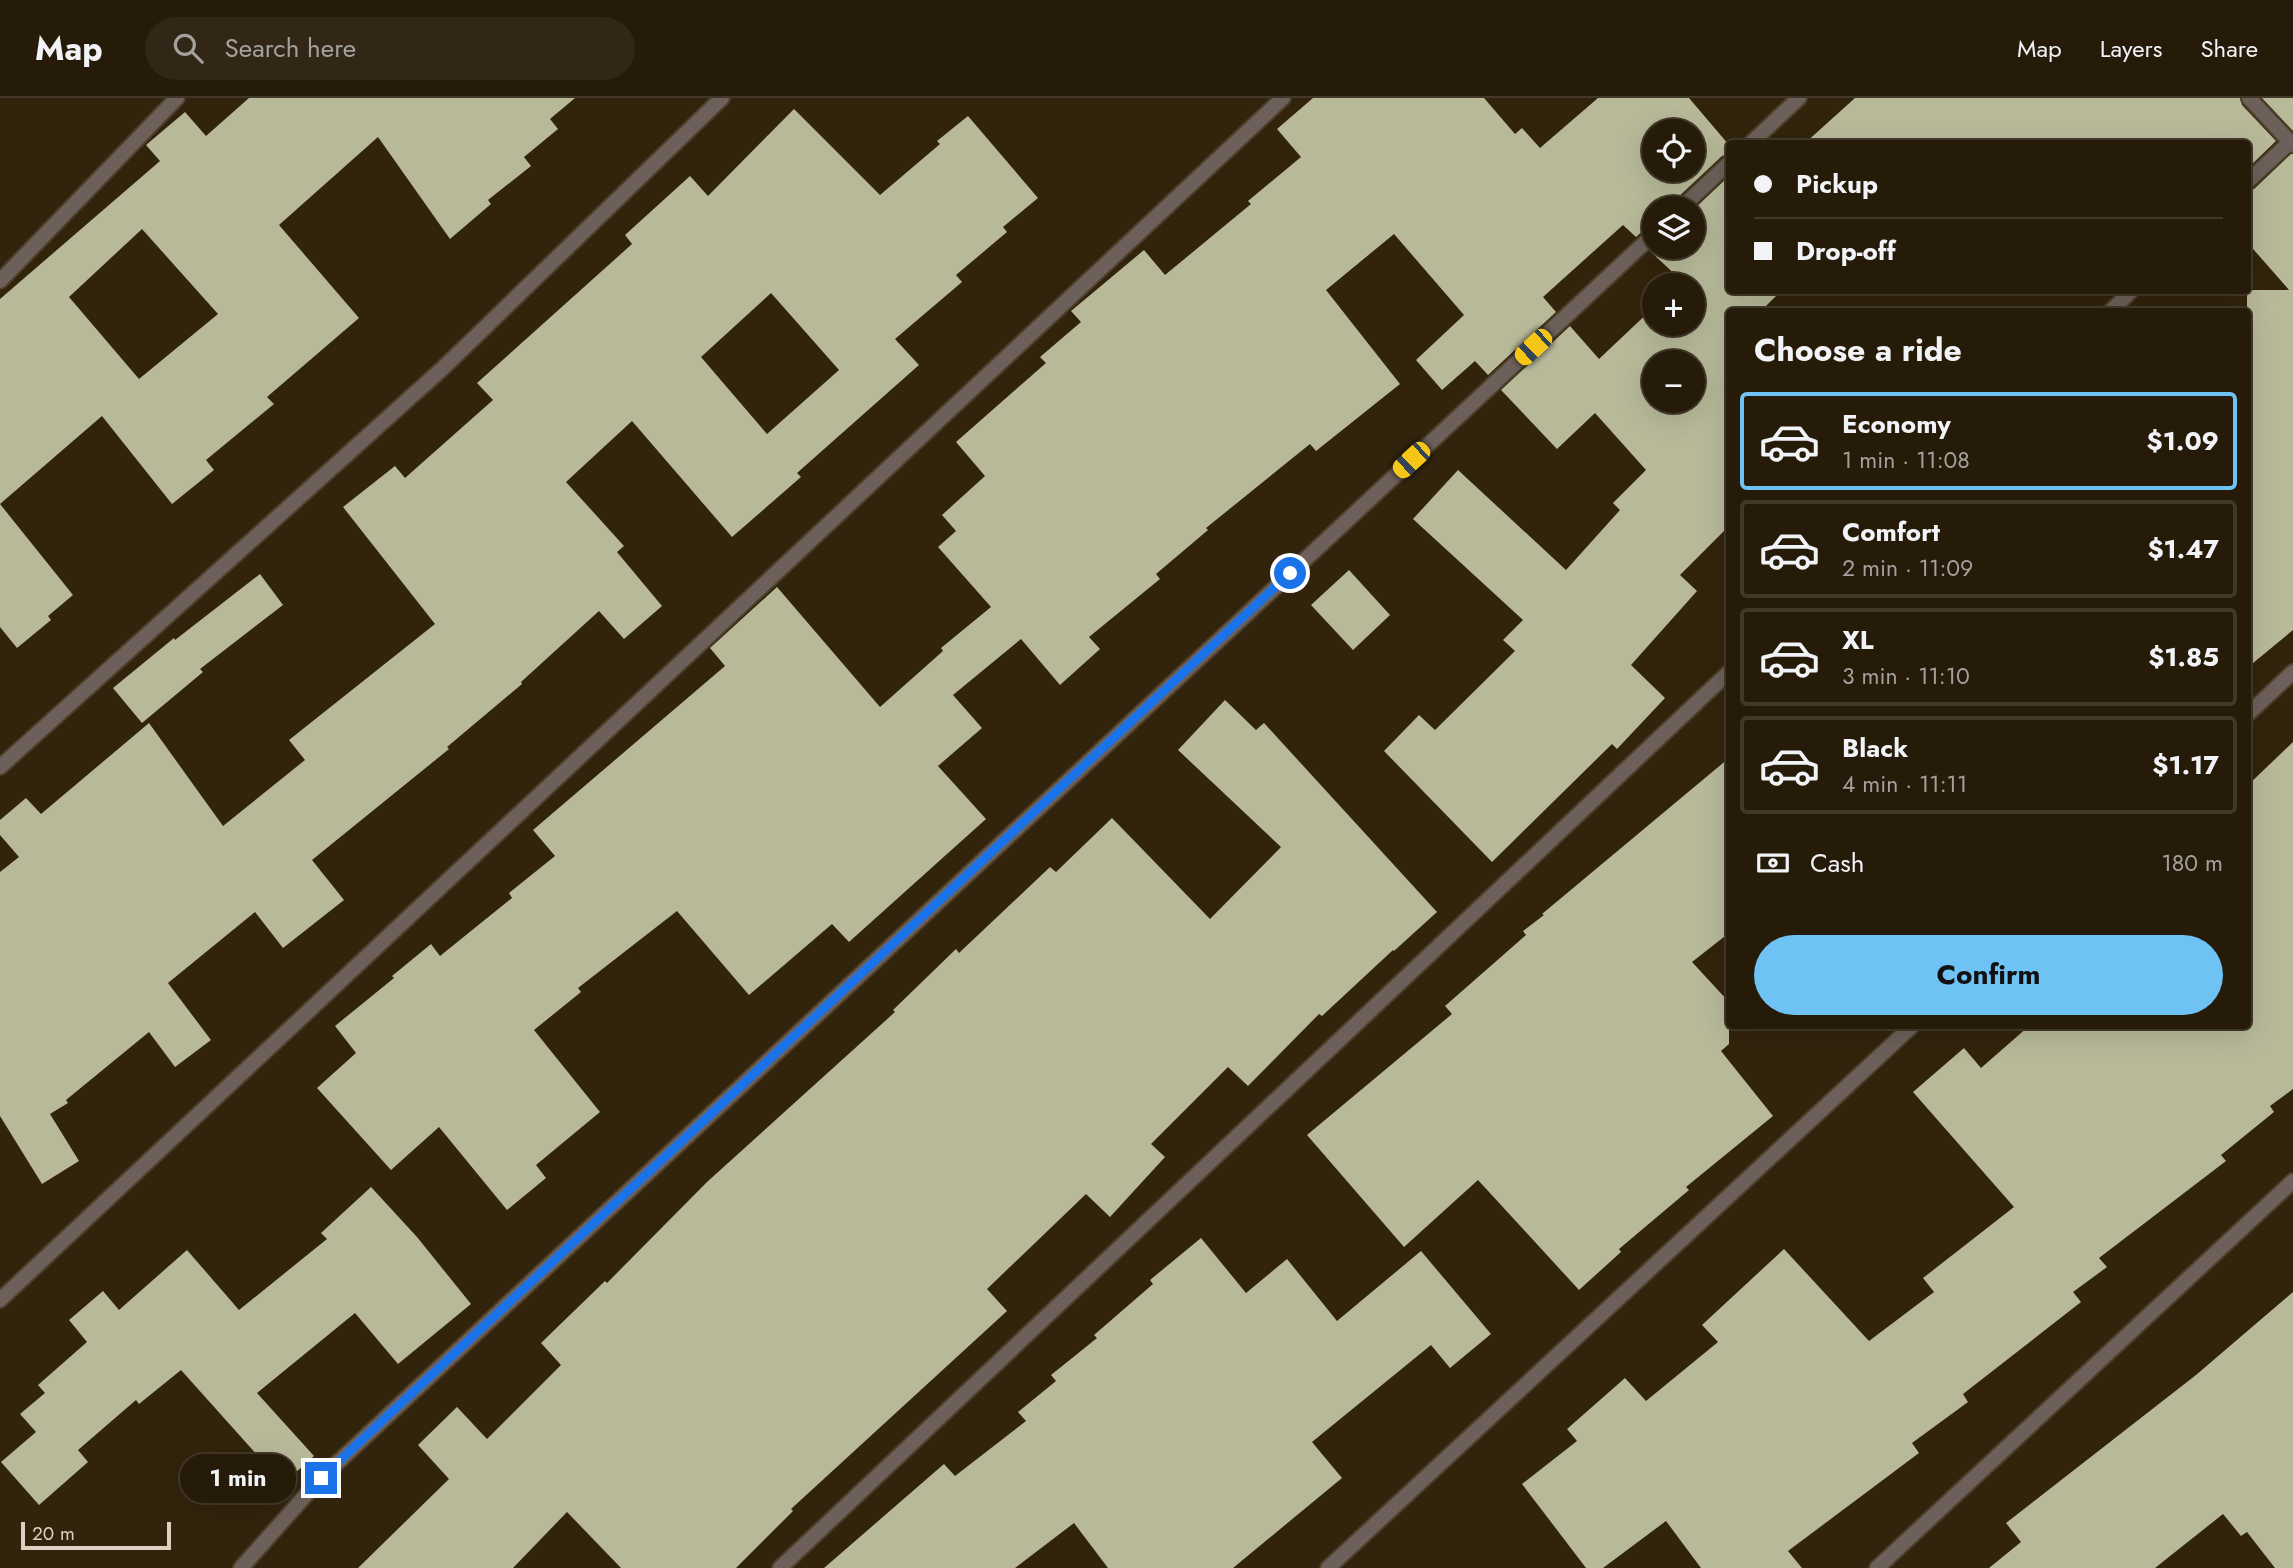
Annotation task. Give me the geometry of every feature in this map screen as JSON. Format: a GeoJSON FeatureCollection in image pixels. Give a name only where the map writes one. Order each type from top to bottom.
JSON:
{"type":"FeatureCollection","features":[{"type":"Feature","properties":{"kind":"street"},"geometry":{"type":"LineString","coordinates":[[0,281],[177,98]]}},
{"type":"Feature","properties":{"kind":"street"},"geometry":{"type":"LineString","coordinates":[[0,767],[443,368],[723,98]]}},
{"type":"Feature","properties":{"kind":"street"},"geometry":{"type":"LineString","coordinates":[[0,1300],[1283,98]]}},
{"type":"Feature","properties":{"kind":"street"},"geometry":{"type":"LineString","coordinates":[[1754,140],[1799,98]]}},
{"type":"Feature","properties":{"kind":"street"},"geometry":{"type":"LineString","coordinates":[[2249,98],[2292,143],[2251,179]]}},
{"type":"Feature","properties":{"kind":"street"},"geometry":{"type":"LineString","coordinates":[[1694,196],[1726,166]]}},
{"type":"Feature","properties":{"kind":"street"},"geometry":{"type":"LineString","coordinates":[[241,1568],[321,1478],[1642,245]]}},
{"type":"Feature","properties":{"kind":"street"},"geometry":{"type":"LineString","coordinates":[[2114,308],[2128,294]]}},
{"type":"Feature","properties":{"kind":"street"},"geometry":{"type":"LineString","coordinates":[[2251,711],[2293,672]]}},
{"type":"Feature","properties":{"kind":"street"},"geometry":{"type":"LineString","coordinates":[[780,1568],[1726,675]]}},
{"type":"Feature","properties":{"kind":"street"},"geometry":{"type":"LineString","coordinates":[[1328,1568],[1909,1029]]}},
{"type":"Feature","properties":{"kind":"street"},"geometry":{"type":"LineString","coordinates":[[1877,1568],[2293,1181]]}},
{"type":"Feature","properties":{"kind":"building"},"geometry":{"type":"Polygon","coordinates":[[[249,98],[575,98],[550,119],[558,129],[524,157],[531,166],[488,200],[491,204],[450,239],[378,137],[279,225],[359,318],[267,397],[274,404],[206,460],[214,470],[172,504],[102,416],[0,504],[0,299],[160,161],[146,145],[185,112],[206,136],[249,98]],[[142,229],[69,297],[139,379],[218,314],[142,229]]]}},
{"type":"Feature","properties":{"kind":"building"},"geometry":{"type":"Polygon","coordinates":[[[1313,98],[1484,98],[1515,134],[1522,128],[1540,148],[1598,98],[1689,98],[1726,141],[1726,155],[1705,172],[1705,119],[1642,119],[1642,182],[1694,182],[1679,196],[1642,196],[1642,232],[1636,237],[1623,225],[1543,297],[1556,312],[1488,375],[1475,361],[1442,390],[1416,360],[1464,315],[1394,234],[1326,290],[1400,384],[1316,451],[1310,444],[1206,528],[1208,530],[1156,574],[1160,579],[1089,637],[1100,649],[1060,685],[1021,639],[953,695],[982,728],[938,766],[986,819],[849,942],[832,924],[749,995],[677,911],[578,988],[581,992],[534,1030],[600,1112],[536,1165],[546,1178],[507,1210],[439,1127],[391,1170],[317,1088],[356,1053],[335,1026],[431,944],[440,956],[512,898],[509,893],[555,856],[533,830],[725,666],[710,648],[777,587],[880,707],[943,651],[941,648],[991,607],[938,547],[956,531],[942,515],[985,476],[956,442],[1046,363],[1040,357],[1081,322],[1071,311],[1144,250],[1165,275],[1251,204],[1248,201],[1301,157],[1277,129],[1313,98]]]}},
{"type":"Feature","properties":{"kind":"building"},"geometry":{"type":"Polygon","coordinates":[[[1855,98],[2240,98],[2242,105],[2276,141],[2251,165],[2251,140],[1808,140],[1855,98]]]}},
{"type":"Feature","properties":{"kind":"building"},"geometry":{"type":"Polygon","coordinates":[[[2262,98],[2293,98],[2293,131],[2262,98]]]}},
{"type":"Feature","properties":{"kind":"building"},"geometry":{"type":"Polygon","coordinates":[[[794,109],[880,195],[940,144],[937,141],[968,116],[1038,198],[1003,227],[1007,232],[956,275],[962,282],[895,339],[919,365],[797,473],[801,477],[732,537],[632,421],[566,482],[624,546],[617,552],[662,606],[624,639],[599,611],[521,682],[522,684],[447,747],[449,749],[312,860],[344,900],[283,948],[255,912],[168,983],[211,1040],[175,1067],[149,1032],[66,1100],[68,1103],[50,1114],[79,1161],[42,1184],[0,1116],[0,872],[19,857],[0,835],[0,820],[26,798],[41,814],[149,723],[223,826],[305,760],[289,740],[435,624],[343,507],[395,466],[405,478],[493,400],[477,383],[632,244],[625,235],[690,176],[708,196],[794,109]],[[771,293],[701,357],[767,434],[839,370],[771,293]]]}},
{"type":"Feature","properties":{"kind":"building"},"geometry":{"type":"Polygon","coordinates":[[[2293,154],[2293,630],[2251,665],[2251,308],[2247,308],[2247,294],[2251,294],[2251,290],[2289,290],[2251,247],[2251,190],[2293,154]]]}},
{"type":"Feature","properties":{"kind":"building"},"geometry":{"type":"Polygon","coordinates":[[[1726,179],[1726,294],[1778,294],[1764,308],[1726,308],[1726,529],[1680,575],[1697,591],[1631,665],[1665,698],[1617,749],[1612,744],[1492,862],[1384,751],[1419,715],[1435,730],[1515,651],[1503,640],[1523,620],[1413,519],[1458,470],[1566,570],[1620,510],[1613,503],[1646,470],[1595,413],[1557,449],[1501,390],[1570,326],[1599,359],[1642,318],[1642,336],[1705,336],[1705,273],[1673,273],[1659,259],[1705,259],[1705,199],[1726,179]]]}},
{"type":"Feature","properties":{"kind":"building"},"geometry":{"type":"Polygon","coordinates":[[[0,504],[73,595],[48,616],[51,620],[17,648],[0,627],[0,504]]]}},
{"type":"Feature","properties":{"kind":"building"},"geometry":{"type":"Polygon","coordinates":[[[1349,570],[1390,615],[1353,650],[1311,605],[1349,570]]]}},
{"type":"Feature","properties":{"kind":"building"},"geometry":{"type":"Polygon","coordinates":[[[260,574],[283,605],[200,669],[203,672],[142,723],[113,688],[174,638],[175,640],[260,574]]]}},
{"type":"Feature","properties":{"kind":"building"},"geometry":{"type":"Polygon","coordinates":[[[1225,700],[1256,730],[1264,723],[1437,912],[1322,1016],[1319,1014],[1248,1086],[1228,1067],[1151,1144],[1165,1157],[1110,1217],[1086,1194],[987,1289],[1007,1311],[791,1509],[793,1511],[736,1568],[621,1568],[567,1512],[513,1568],[358,1568],[449,1479],[418,1445],[457,1407],[487,1439],[561,1365],[541,1343],[605,1281],[607,1283],[707,1182],[895,1012],[893,1010],[956,949],[959,953],[1050,867],[1056,872],[1112,818],[1210,919],[1281,847],[1178,750],[1225,700]]]}},
{"type":"Feature","properties":{"kind":"building"},"geometry":{"type":"Polygon","coordinates":[[[2293,742],[2293,1089],[2270,1106],[2274,1112],[2221,1155],[2226,1161],[2099,1258],[2107,1267],[2073,1292],[2081,1302],[1963,1394],[1968,1402],[1912,1443],[1919,1453],[1788,1551],[1802,1568],[1701,1568],[1666,1521],[1603,1568],[1586,1568],[1522,1484],[1577,1441],[1567,1429],[1625,1378],[1646,1401],[1718,1342],[1702,1325],[1784,1249],[1869,1341],[1934,1292],[1923,1278],[2014,1207],[1913,1092],[1964,1048],[1981,1068],[2026,1029],[2251,1029],[2251,782],[2293,742]]]}},
{"type":"Feature","properties":{"kind":"building"},"geometry":{"type":"Polygon","coordinates":[[[1726,761],[1726,935],[1692,962],[1726,999],[1729,1044],[1721,1051],[1773,1116],[1686,1187],[1689,1190],[1619,1249],[1621,1252],[1579,1290],[1478,1180],[1404,1247],[1307,1135],[1452,1014],[1445,1006],[1526,935],[1523,931],[1544,915],[1542,914],[1726,761]]]}},
{"type":"Feature","properties":{"kind":"building"},"geometry":{"type":"Polygon","coordinates":[[[371,1187],[417,1237],[471,1304],[398,1364],[355,1313],[257,1393],[314,1456],[283,1484],[181,1370],[139,1404],[136,1400],[78,1450],[88,1462],[39,1505],[1,1462],[36,1432],[20,1414],[45,1393],[38,1385],[87,1342],[69,1320],[103,1291],[119,1310],[187,1250],[239,1310],[327,1239],[321,1233],[371,1187]]]}},
{"type":"Feature","properties":{"kind":"building"},"geometry":{"type":"Polygon","coordinates":[[[1201,1238],[1246,1293],[1287,1259],[1337,1321],[1421,1251],[1491,1334],[1450,1368],[1431,1345],[1312,1442],[1342,1478],[1233,1568],[1108,1568],[1074,1523],[1015,1568],[824,1568],[944,1464],[955,1476],[1026,1421],[1018,1412],[1056,1381],[1051,1375],[1097,1338],[1094,1335],[1153,1284],[1150,1280],[1201,1238]]]}},
{"type":"Feature","properties":{"kind":"building"},"geometry":{"type":"Polygon","coordinates":[[[2293,1292],[2293,1568],[2275,1568],[2247,1532],[2241,1536],[2223,1514],[2155,1568],[1989,1568],[2021,1542],[2006,1523],[2196,1375],[2293,1292]]]}},
{"type":"Feature","properties":{"kind":"route"},"geometry":{"type":"LineString","coordinates":[[321,1478],[1290,573]]}}]}
